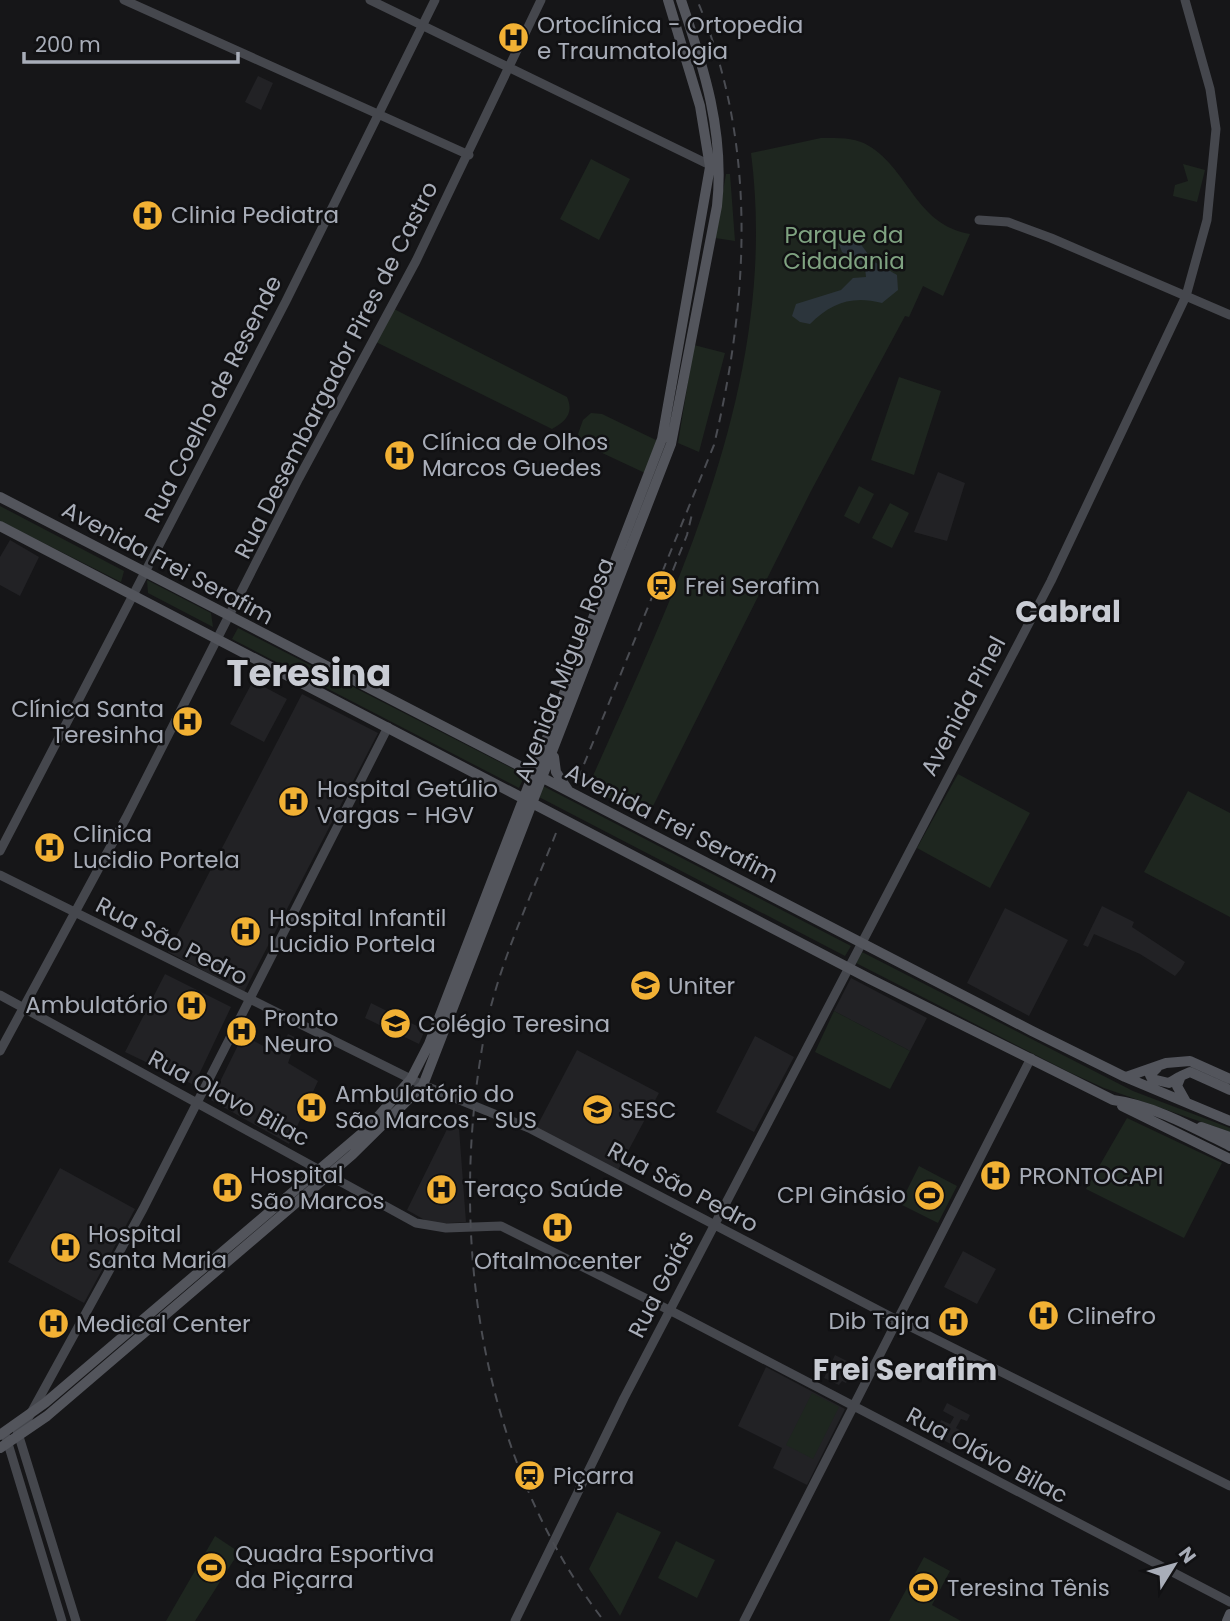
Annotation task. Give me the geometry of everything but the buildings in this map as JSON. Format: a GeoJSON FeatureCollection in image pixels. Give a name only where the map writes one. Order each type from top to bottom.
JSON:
{"type":"FeatureCollection","features":[{"type":"Feature","properties":{"kind":"main road","name":"Avenida Miguel Rosa"},"geometry":{"type":"LineString","coordinates":[[668,0],[716,167]]}},
{"type":"Feature","properties":{"kind":"main road","name":"Avenida Miguel Rosa"},"geometry":{"type":"LineString","coordinates":[[3,1434],[375,1134],[423,1085],[544,779],[671,444],[709,245],[716,167],[708,92],[681,0]]}},
{"type":"Feature","properties":{"kind":"main road","name":"Avenida Miguel Rosa"},"geometry":{"type":"LineString","coordinates":[[4,1446],[18,1437],[325,1172],[373,1124],[411,1079],[453,986],[662,439],[698,243],[711,205]]}},
{"type":"Feature","properties":{"kind":"main road"},"geometry":{"type":"LineString","coordinates":[[698,243],[709,245]]}},
{"type":"Feature","properties":{"kind":"main road","name":"Avenida Frei Serafim"},"geometry":{"type":"LineString","coordinates":[[0,497],[1125,1077],[1230,1121]]}},
{"type":"Feature","properties":{"kind":"main road","name":"Avenida Frei Serafim"},"geometry":{"type":"LineString","coordinates":[[0,526],[535,802],[850,969],[1113,1100],[1128,1102],[1209,1132]]}},
{"type":"Feature","properties":{"kind":"main road"},"geometry":{"type":"LineString","coordinates":[[555,749],[556,772],[571,793]]}},
{"type":"Feature","properties":{"kind":"main road"},"geometry":{"type":"LineString","coordinates":[[1125,1077],[1163,1064],[1198,1062],[1230,1079]]}},
{"type":"Feature","properties":{"kind":"main road"},"geometry":{"type":"LineString","coordinates":[[1163,1064],[1174,1093],[1186,1102]]}},
{"type":"Feature","properties":{"kind":"main road"},"geometry":{"type":"LineString","coordinates":[[1163,1064],[1150,1077],[1169,1083],[1195,1072],[1230,1090]]}},
{"type":"Feature","properties":{"kind":"main road"},"geometry":{"type":"LineString","coordinates":[[1181,1076],[1177,1087],[1186,1102]]}},
{"type":"Feature","properties":{"kind":"main road"},"geometry":{"type":"LineString","coordinates":[[1113,1100],[1230,1159]]}},
{"type":"Feature","properties":{"kind":"main road"},"geometry":{"type":"LineString","coordinates":[[1209,1132],[1230,1138]]}},
{"type":"Feature","properties":{"kind":"main road"},"geometry":{"type":"LineString","coordinates":[[1209,1132],[1230,1146]]}},
{"type":"Feature","properties":{"kind":"main road"},"geometry":{"type":"LineString","coordinates":[[1227,1621],[1230,1614]]}},
{"type":"Feature","properties":{"kind":"street"},"geometry":{"type":"LineString","coordinates":[[124,0],[469,155]]}},
{"type":"Feature","properties":{"kind":"street"},"geometry":{"type":"LineString","coordinates":[[370,0],[716,167]]}},
{"type":"Feature","properties":{"kind":"street","name":"Rua Coelho de Resende"},"geometry":{"type":"LineString","coordinates":[[0,851],[134,595],[435,0]]}},
{"type":"Feature","properties":{"kind":"street","name":"Rua Desembargador Pires de Castro"},"geometry":{"type":"LineString","coordinates":[[0,1051],[76,914],[299,478],[469,155],[541,0]]}},
{"type":"Feature","properties":{"kind":"street","name":"Avenida Pinel"},"geometry":{"type":"LineString","coordinates":[[850,969],[1051,581],[1186,296],[1207,220],[1216,129],[1210,89],[1185,0]]}},
{"type":"Feature","properties":{"kind":"street"},"geometry":{"type":"LineString","coordinates":[[979,220],[1008,222],[1035,232],[1230,315]]}},
{"type":"Feature","properties":{"kind":"street"},"geometry":{"type":"LineString","coordinates":[[18,1437],[197,1102],[388,727]]}},
{"type":"Feature","properties":{"kind":"street","name":"Rua São Pedro"},"geometry":{"type":"LineString","coordinates":[[0,875],[423,1085],[529,1128],[897,1320],[1230,1486]]}},
{"type":"Feature","properties":{"kind":"street","name":"Rua Goiás"},"geometry":{"type":"LineString","coordinates":[[515,1621],[669,1310],[850,969]]}},
{"type":"Feature","properties":{"kind":"street","name":"Rua Olavo Bilac"},"geometry":{"type":"LineString","coordinates":[[0,995],[416,1223],[446,1228],[501,1226]]}},
{"type":"Feature","properties":{"kind":"street"},"geometry":{"type":"LineString","coordinates":[[744,1621],[1031,1058]]}},
{"type":"Feature","properties":{"kind":"street","name":"Rua Olávo Bilac"},"geometry":{"type":"LineString","coordinates":[[501,1226],[669,1310],[1230,1602]]}},
{"type":"Feature","properties":{"kind":"street"},"geometry":{"type":"LineString","coordinates":[[16,1425],[76,1621]]}},
{"type":"Feature","properties":{"kind":"street"},"geometry":{"type":"LineString","coordinates":[[3,1434],[4,1446],[62,1621]]}},
{"type":"Feature","properties":{"kind":"shaded area"},"geometry":{"type":"Polygon","coordinates":[[[258,76],[273,83],[261,110],[245,102],[258,76]]]}},
{"type":"Feature","properties":{"kind":"shaded area"},"geometry":{"type":"Polygon","coordinates":[[[850,236],[857,239],[873,261],[897,275],[898,290],[882,303],[861,300],[843,303],[826,311],[810,324],[800,322],[792,316],[796,304],[841,290],[853,278],[866,277],[865,268],[842,252],[839,244],[850,236]]]}},
{"type":"Feature","properties":{"kind":"shaded area"},"geometry":{"type":"Polygon","coordinates":[[[938,472],[965,483],[947,541],[914,532],[938,472]]]}},
{"type":"Feature","properties":{"kind":"shaded area"},"geometry":{"type":"Polygon","coordinates":[[[10,540],[39,557],[20,596],[0,585],[0,557],[10,540]]]}},
{"type":"Feature","properties":{"kind":"shaded area"},"geometry":{"type":"Polygon","coordinates":[[[253,681],[287,699],[264,742],[230,724],[253,681]]]}},
{"type":"Feature","properties":{"kind":"shaded area","name":"Hospital Getúlio Vargas - HGV"},"geometry":{"type":"Polygon","coordinates":[[[302,694],[378,733],[244,992],[168,952],[302,694]]]}},
{"type":"Feature","properties":{"kind":"shaded area"},"geometry":{"type":"Polygon","coordinates":[[[1102,906],[1134,922],[1132,927],[1185,962],[1175,976],[1140,954],[1094,934],[1088,947],[1083,945],[1102,906]]]}},
{"type":"Feature","properties":{"kind":"shaded area"},"geometry":{"type":"Polygon","coordinates":[[[1005,908],[1068,940],[1029,1016],[967,983],[1005,908]]]}},
{"type":"Feature","properties":{"kind":"shaded area"},"geometry":{"type":"Polygon","coordinates":[[[165,974],[231,1007],[194,1085],[125,1052],[165,974]]]}},
{"type":"Feature","properties":{"kind":"shaded area"},"geometry":{"type":"Polygon","coordinates":[[[851,978],[927,1018],[910,1051],[834,1011],[851,978]]]}},
{"type":"Feature","properties":{"kind":"shaded area","name":"Colégio Teresina"},"geometry":{"type":"Polygon","coordinates":[[[371,1003],[425,1030],[419,1044],[365,1018],[371,1003]]]}},
{"type":"Feature","properties":{"kind":"shaded area"},"geometry":{"type":"Polygon","coordinates":[[[288,1034],[297,1038],[288,1063],[318,1081],[289,1144],[211,1100],[243,1035],[278,1054],[288,1034]]]}},
{"type":"Feature","properties":{"kind":"shaded area"},"geometry":{"type":"Polygon","coordinates":[[[755,1036],[794,1057],[754,1132],[716,1112],[755,1036]]]}},
{"type":"Feature","properties":{"kind":"shaded area","name":"SESC"},"geometry":{"type":"Polygon","coordinates":[[[577,1050],[659,1093],[618,1170],[536,1128],[577,1050]]]}},
{"type":"Feature","properties":{"kind":"shaded area","name":"Teraço Saúde"},"geometry":{"type":"Polygon","coordinates":[[[454,1115],[458,1115],[466,1222],[432,1224],[407,1210],[454,1115]]]}},
{"type":"Feature","properties":{"kind":"shaded area","name":"Hospital Santa Maria"},"geometry":{"type":"Polygon","coordinates":[[[60,1168],[135,1209],[84,1303],[8,1262],[60,1168]]]}},
{"type":"Feature","properties":{"kind":"shaded area"},"geometry":{"type":"Polygon","coordinates":[[[963,1251],[996,1269],[977,1304],[944,1287],[963,1251]]]}},
{"type":"Feature","properties":{"kind":"shaded area"},"geometry":{"type":"Polygon","coordinates":[[[835,1355],[855,1365],[846,1383],[842,1381],[839,1385],[824,1378],[835,1355]]]}},
{"type":"Feature","properties":{"kind":"shaded area"},"geometry":{"type":"Polygon","coordinates":[[[766,1367],[845,1409],[807,1485],[773,1468],[782,1448],[738,1426],[766,1367]]]}},
{"type":"Feature","properties":{"kind":"shaded area"},"geometry":{"type":"Polygon","coordinates":[[[947,1403],[970,1415],[967,1421],[961,1419],[956,1428],[965,1433],[958,1448],[934,1435],[941,1420],[950,1424],[954,1417],[943,1411],[947,1403]]]}},
{"type":"Feature","properties":{"kind":"green space","name":"Parque da Cidadania"},"geometry":{"type":"Polygon","coordinates":[[[821,138],[852,140],[869,146],[883,156],[937,220],[952,229],[970,234],[943,296],[923,286],[909,317],[905,316],[811,491],[647,818],[588,787],[686,558],[714,480],[736,400],[750,319],[756,237],[751,153],[821,138]]]}},
{"type":"Feature","properties":{"kind":"green space"},"geometry":{"type":"Polygon","coordinates":[[[591,159],[630,179],[599,240],[560,219],[591,159]]]}},
{"type":"Feature","properties":{"kind":"green space"},"geometry":{"type":"Polygon","coordinates":[[[1183,164],[1205,170],[1197,202],[1173,196],[1175,185],[1188,181],[1183,164]]]}},
{"type":"Feature","properties":{"kind":"green space"},"geometry":{"type":"Polygon","coordinates":[[[726,174],[730,174],[735,241],[715,238],[726,174]]]}},
{"type":"Feature","properties":{"kind":"green space"},"geometry":{"type":"Polygon","coordinates":[[[394,309],[567,397],[570,408],[567,416],[552,429],[376,342],[394,309]]]}},
{"type":"Feature","properties":{"kind":"green space"},"geometry":{"type":"Polygon","coordinates":[[[694,345],[725,353],[699,452],[678,443],[694,345]]]}},
{"type":"Feature","properties":{"kind":"green space"},"geometry":{"type":"Polygon","coordinates":[[[899,377],[941,391],[914,475],[871,460],[899,377]]]}},
{"type":"Feature","properties":{"kind":"green space"},"geometry":{"type":"Polygon","coordinates":[[[591,413],[602,414],[658,441],[645,473],[583,444],[578,434],[583,420],[591,413]]]}},
{"type":"Feature","properties":{"kind":"green space"},"geometry":{"type":"Polygon","coordinates":[[[859,486],[874,494],[859,524],[844,516],[859,486]]]}},
{"type":"Feature","properties":{"kind":"green space"},"geometry":{"type":"Polygon","coordinates":[[[890,503],[909,513],[892,548],[872,538],[890,503]]]}},
{"type":"Feature","properties":{"kind":"green space"},"geometry":{"type":"Polygon","coordinates":[[[0,506],[124,571],[121,582],[0,521],[0,506]]]}},
{"type":"Feature","properties":{"kind":"green space"},"geometry":{"type":"Polygon","coordinates":[[[147,580],[211,613],[213,627],[148,593],[147,580]]]}},
{"type":"Feature","properties":{"kind":"green space"},"geometry":{"type":"Polygon","coordinates":[[[238,628],[525,775],[519,788],[232,639],[238,628]]]}},
{"type":"Feature","properties":{"kind":"green space"},"geometry":{"type":"Polygon","coordinates":[[[958,774],[1030,813],[990,888],[917,848],[958,774]]]}},
{"type":"Feature","properties":{"kind":"green space"},"geometry":{"type":"Polygon","coordinates":[[[543,786],[851,946],[845,956],[539,797],[543,786]]]}},
{"type":"Feature","properties":{"kind":"green space"},"geometry":{"type":"Polygon","coordinates":[[[1188,791],[1230,813],[1230,917],[1144,872],[1188,791]]]}},
{"type":"Feature","properties":{"kind":"green space"},"geometry":{"type":"Polygon","coordinates":[[[862,952],[1133,1091],[1230,1128],[1230,1132],[1104,1088],[1069,1072],[856,963],[862,952]]]}},
{"type":"Feature","properties":{"kind":"green space"},"geometry":{"type":"Polygon","coordinates":[[[834,1011],[910,1051],[890,1089],[815,1052],[834,1011]]]}},
{"type":"Feature","properties":{"kind":"green space"},"geometry":{"type":"Polygon","coordinates":[[[1127,1118],[1222,1163],[1184,1238],[1086,1189],[1127,1118]]]}},
{"type":"Feature","properties":{"kind":"green space","name":"CPI Ginásio"},"geometry":{"type":"Polygon","coordinates":[[[919,1166],[957,1186],[938,1223],[900,1204],[919,1166]]]}},
{"type":"Feature","properties":{"kind":"green space"},"geometry":{"type":"Polygon","coordinates":[[[812,1393],[839,1407],[813,1459],[786,1445],[812,1393]]]}},
{"type":"Feature","properties":{"kind":"green space"},"geometry":{"type":"Polygon","coordinates":[[[617,1512],[661,1532],[620,1616],[589,1569],[617,1512]]]}},
{"type":"Feature","properties":{"kind":"green space"},"geometry":{"type":"Polygon","coordinates":[[[215,1536],[239,1552],[195,1621],[166,1621],[215,1536]]]}},
{"type":"Feature","properties":{"kind":"green space"},"geometry":{"type":"Polygon","coordinates":[[[676,1541],[715,1560],[697,1598],[658,1578],[676,1541]]]}},
{"type":"Feature","properties":{"kind":"green space","name":"Teresina Tênis"},"geometry":{"type":"Polygon","coordinates":[[[924,1557],[950,1571],[932,1605],[961,1621],[889,1621],[924,1557]]]}},
{"type":"Feature","properties":{"kind":"railway"},"geometry":{"type":"LineString","coordinates":[[578,779],[714,445],[735,333],[742,221],[738,164],[730,109],[717,54],[697,0]]}},
{"type":"Feature","properties":{"kind":"railway"},"geometry":{"type":"LineString","coordinates":[[661,600],[687,535],[692,514]]}},
{"type":"Feature","properties":{"kind":"railway"},"geometry":{"type":"LineString","coordinates":[[556,833],[506,959],[484,1037],[474,1112],[470,1189],[473,1266],[484,1342],[502,1417],[527,1489],[561,1557],[604,1621]]}},
{"type":"Feature","properties":{"kind":"place","name":"Ortoclínica - Ortopedia e Traumatologia"},"geometry":{"type":"Point","coordinates":[514,38]}},
{"type":"Feature","properties":{"kind":"place","name":"Clinia Pediatra"},"geometry":{"type":"Point","coordinates":[148,215]}},
{"type":"Feature","properties":{"kind":"place","name":"Clínica de Olhos Marcos Guedes"},"geometry":{"type":"Point","coordinates":[399,455]}},
{"type":"Feature","properties":{"kind":"place","name":"Frei Serafim"},"geometry":{"type":"Point","coordinates":[662,586]}},
{"type":"Feature","properties":{"kind":"place","name":"Clínica Santa Teresinha"},"geometry":{"type":"Point","coordinates":[187,722]}},
{"type":"Feature","properties":{"kind":"place","name":"Hospital Getúlio Vargas - HGV"},"geometry":{"type":"Point","coordinates":[294,802]}},
{"type":"Feature","properties":{"kind":"place","name":"Clinica Lucidio Portela"},"geometry":{"type":"Point","coordinates":[50,847]}},
{"type":"Feature","properties":{"kind":"place","name":"Hospital Infantil Lucidio Portela"},"geometry":{"type":"Point","coordinates":[246,931]}},
{"type":"Feature","properties":{"kind":"place","name":"Uniter"},"geometry":{"type":"Point","coordinates":[645,986]}},
{"type":"Feature","properties":{"kind":"place","name":"Ambulatório"},"geometry":{"type":"Point","coordinates":[191,1005]}},
{"type":"Feature","properties":{"kind":"place","name":"Colégio Teresina"},"geometry":{"type":"Point","coordinates":[395,1024]}},
{"type":"Feature","properties":{"kind":"place","name":"Pronto Neuro"},"geometry":{"type":"Point","coordinates":[241,1031]}},
{"type":"Feature","properties":{"kind":"place","name":"Ambulatório do São Marcos - SUS"},"geometry":{"type":"Point","coordinates":[312,1107]}},
{"type":"Feature","properties":{"kind":"place","name":"SESC"},"geometry":{"type":"Point","coordinates":[597,1110]}},
{"type":"Feature","properties":{"kind":"place","name":"PRONTOCAPI"},"geometry":{"type":"Point","coordinates":[996,1176]}},
{"type":"Feature","properties":{"kind":"place","name":"Hospital São Marcos"},"geometry":{"type":"Point","coordinates":[227,1188]}},
{"type":"Feature","properties":{"kind":"place","name":"Teraço Saúde"},"geometry":{"type":"Point","coordinates":[441,1189]}},
{"type":"Feature","properties":{"kind":"place","name":"CPI Ginásio"},"geometry":{"type":"Point","coordinates":[929,1195]}},
{"type":"Feature","properties":{"kind":"place","name":"Oftalmocenter"},"geometry":{"type":"Point","coordinates":[558,1227]}},
{"type":"Feature","properties":{"kind":"place","name":"Hospital Santa Maria"},"geometry":{"type":"Point","coordinates":[65,1247]}},
{"type":"Feature","properties":{"kind":"place","name":"Clinefro"},"geometry":{"type":"Point","coordinates":[1044,1316]}},
{"type":"Feature","properties":{"kind":"place","name":"Dib Tajra"},"geometry":{"type":"Point","coordinates":[953,1321]}},
{"type":"Feature","properties":{"kind":"place","name":"Medical Center"},"geometry":{"type":"Point","coordinates":[53,1324]}},
{"type":"Feature","properties":{"kind":"place","name":"Piçarra"},"geometry":{"type":"Point","coordinates":[530,1476]}},
{"type":"Feature","properties":{"kind":"place","name":"Quadra Esportiva da Piçarra"},"geometry":{"type":"Point","coordinates":[212,1567]}},
{"type":"Feature","properties":{"kind":"place","name":"Teresina Tênis"},"geometry":{"type":"Point","coordinates":[924,1588]}},
{"type":"Feature","properties":{"kind":"district","name":"Cabral"},"geometry":{"type":"Point","coordinates":[1068,612]}},
{"type":"Feature","properties":{"kind":"district","name":"Teresina"},"geometry":{"type":"Point","coordinates":[309,673]}},
{"type":"Feature","properties":{"kind":"district","name":"Frei Serafim"},"geometry":{"type":"Point","coordinates":[905,1370]}}]}
